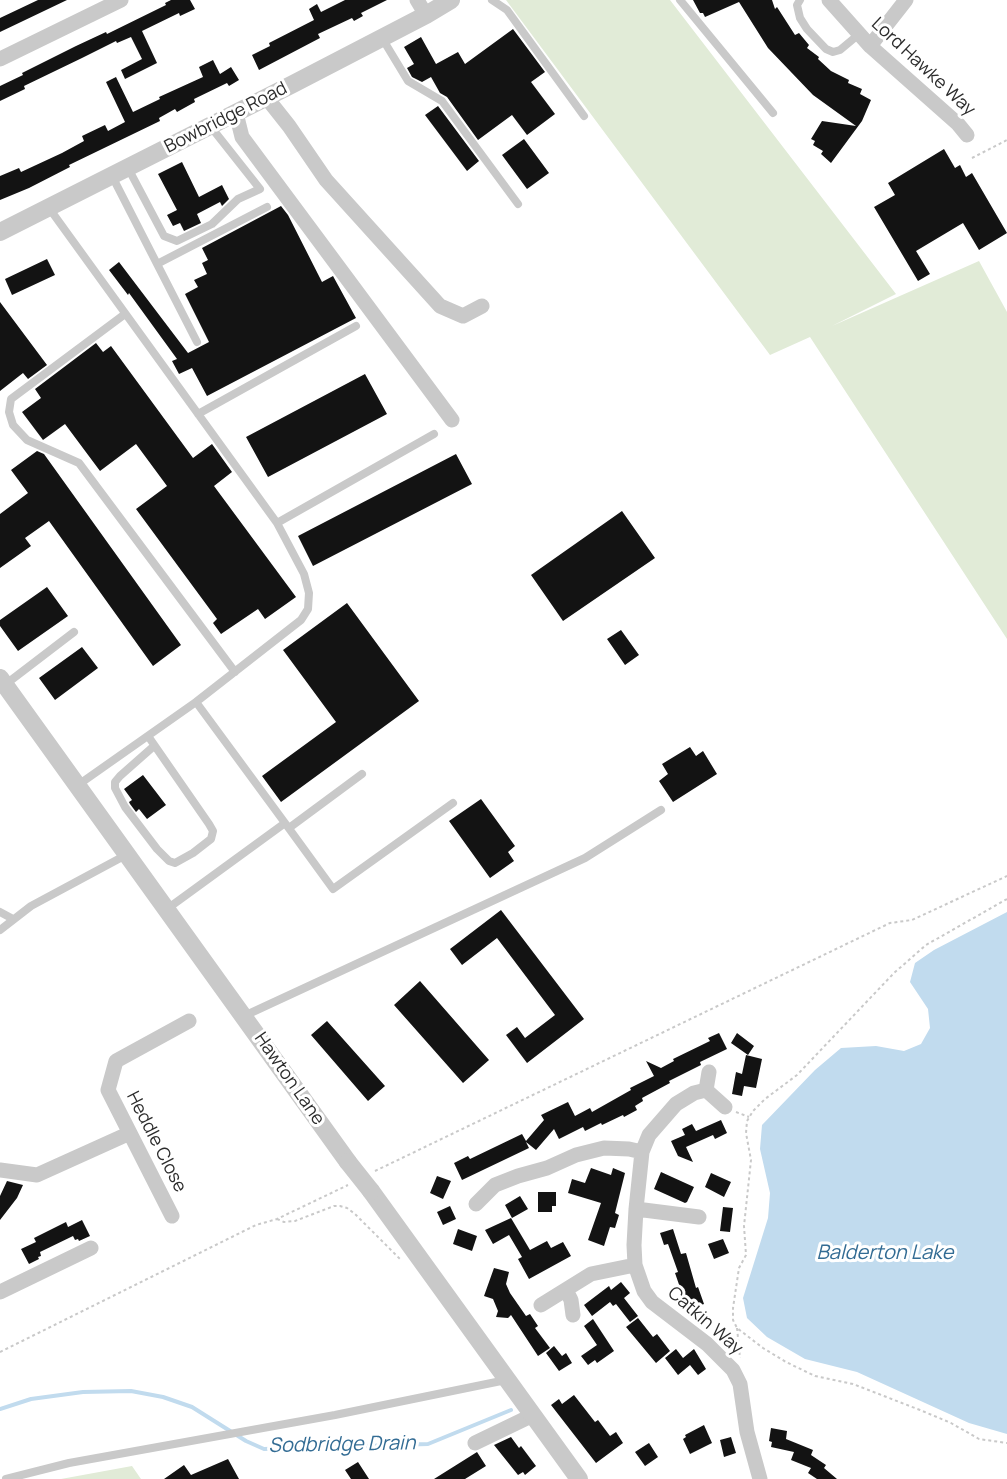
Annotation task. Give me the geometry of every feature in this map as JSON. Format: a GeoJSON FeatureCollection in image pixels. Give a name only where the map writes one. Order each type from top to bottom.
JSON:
{"type":"FeatureCollection","features":[{"type":"Feature","properties":{"kind":"street"},"geometry":{"type":"LineString","coordinates":[[0,59],[121,0]]}},
{"type":"Feature","properties":{"kind":"street","name":"Bowbridge Road"},"geometry":{"type":"LineString","coordinates":[[0,232],[266,98],[381,37],[422,8],[451,0]]}},
{"type":"Feature","properties":{"kind":"street","name":"Lord Hawke Way"},"geometry":{"type":"LineString","coordinates":[[829,0],[858,35],[968,135]]}},
{"type":"Feature","properties":{"kind":"street"},"geometry":{"type":"LineString","coordinates":[[870,46],[906,0]]}},
{"type":"Feature","properties":{"kind":"street"},"geometry":{"type":"LineString","coordinates":[[266,98],[290,126],[326,180],[440,306],[463,316],[482,306]]}},
{"type":"Feature","properties":{"kind":"street"},"geometry":{"type":"LineString","coordinates":[[236,113],[242,137],[452,420]]}},
{"type":"Feature","properties":{"kind":"street","name":"Hawton Lane"},"geometry":{"type":"LineString","coordinates":[[3,682],[348,1162],[370,1183],[421,1260],[579,1479]]}},
{"type":"Feature","properties":{"kind":"street","name":"Heddle Close"},"geometry":{"type":"LineString","coordinates":[[172,1216],[108,1090],[116,1062],[189,1021]]}},
{"type":"Feature","properties":{"kind":"street"},"geometry":{"type":"LineString","coordinates":[[709,1072],[706,1090],[725,1107]]}},
{"type":"Feature","properties":{"kind":"street","name":"Catkin Way"},"geometry":{"type":"LineString","coordinates":[[706,1090],[694,1093],[676,1104],[649,1135],[642,1152],[636,1209],[635,1265],[644,1291],[652,1302],[707,1344],[733,1370],[740,1384],[747,1432],[761,1479]]}},
{"type":"Feature","properties":{"kind":"street"},"geometry":{"type":"LineString","coordinates":[[0,1170],[36,1175],[130,1133]]}},
{"type":"Feature","properties":{"kind":"street"},"geometry":{"type":"LineString","coordinates":[[476,1203],[495,1185],[547,1168],[576,1155],[604,1148],[642,1152]]}},
{"type":"Feature","properties":{"kind":"street"},"geometry":{"type":"LineString","coordinates":[[636,1209],[699,1217]]}},
{"type":"Feature","properties":{"kind":"street"},"geometry":{"type":"LineString","coordinates":[[0,1292],[91,1248]]}},
{"type":"Feature","properties":{"kind":"street"},"geometry":{"type":"LineString","coordinates":[[541,1305],[591,1274],[635,1265]]}},
{"type":"Feature","properties":{"kind":"street"},"geometry":{"type":"LineString","coordinates":[[566,1290],[571,1300],[573,1315]]}},
{"type":"Feature","properties":{"kind":"street"},"geometry":{"type":"LineString","coordinates":[[475,1443],[533,1415]]}},
{"type":"Feature","properties":{"kind":"street"},"geometry":{"type":"LineString","coordinates":[[755,1479],[761,1479]]}},
{"type":"Feature","properties":{"kind":"lane"},"geometry":{"type":"LineString","coordinates":[[492,0],[507,10],[584,116]]}},
{"type":"Feature","properties":{"kind":"lane"},"geometry":{"type":"LineString","coordinates":[[680,0],[773,113]]}},
{"type":"Feature","properties":{"kind":"lane"},"geometry":{"type":"LineString","coordinates":[[800,0],[797,4],[800,18],[826,49],[833,52],[840,50],[858,35]]}},
{"type":"Feature","properties":{"kind":"lane"},"geometry":{"type":"LineString","coordinates":[[381,37],[408,81],[442,101],[518,204]]}},
{"type":"Feature","properties":{"kind":"lane"},"geometry":{"type":"LineString","coordinates":[[128,168],[164,236],[177,241],[212,224],[238,199],[260,189],[210,126]]}},
{"type":"Feature","properties":{"kind":"lane"},"geometry":{"type":"LineString","coordinates":[[112,176],[197,342]]}},
{"type":"Feature","properties":{"kind":"lane"},"geometry":{"type":"LineString","coordinates":[[157,264],[267,207]]}},
{"type":"Feature","properties":{"kind":"lane"},"geometry":{"type":"LineString","coordinates":[[49,208],[277,523],[304,574],[309,593],[308,609],[301,620],[196,702],[78,786]]}},
{"type":"Feature","properties":{"kind":"lane"},"geometry":{"type":"LineString","coordinates":[[125,314],[11,399],[9,412],[13,425],[27,440],[79,463],[235,672]]}},
{"type":"Feature","properties":{"kind":"lane"},"geometry":{"type":"LineString","coordinates":[[198,414],[356,326]]}},
{"type":"Feature","properties":{"kind":"lane"},"geometry":{"type":"LineString","coordinates":[[277,523],[434,434]]}},
{"type":"Feature","properties":{"kind":"lane"},"geometry":{"type":"LineString","coordinates":[[3,682],[74,632]]}},
{"type":"Feature","properties":{"kind":"lane"},"geometry":{"type":"LineString","coordinates":[[196,702],[333,889],[453,803]]}},
{"type":"Feature","properties":{"kind":"lane"},"geometry":{"type":"LineString","coordinates":[[148,736],[213,831],[211,839],[194,854],[175,863],[169,861],[157,849],[125,807],[115,788],[115,782],[120,776],[154,746]]}},
{"type":"Feature","properties":{"kind":"lane"},"geometry":{"type":"LineString","coordinates":[[167,909],[362,774]]}},
{"type":"Feature","properties":{"kind":"lane"},"geometry":{"type":"LineString","coordinates":[[244,1016],[585,858],[661,810]]}},
{"type":"Feature","properties":{"kind":"lane"},"geometry":{"type":"LineString","coordinates":[[0,930],[31,906],[127,854]]}},
{"type":"Feature","properties":{"kind":"lane"},"geometry":{"type":"LineString","coordinates":[[0,912],[13,919]]}},
{"type":"Feature","properties":{"kind":"lane"},"geometry":{"type":"LineString","coordinates":[[6,1479],[69,1463],[323,1417],[507,1380]]}},
{"type":"Feature","properties":{"kind":"path"},"geometry":{"type":"LineString","coordinates":[[972,158],[1007,140]]}},
{"type":"Feature","properties":{"kind":"path"},"geometry":{"type":"LineString","coordinates":[[370,1183],[890,923],[912,920],[1007,876]]}},
{"type":"Feature","properties":{"kind":"path"},"geometry":{"type":"LineString","coordinates":[[733,1370],[737,1367],[740,1354],[737,1328],[733,1320],[733,1308],[739,1268],[746,1254],[744,1226],[751,1160],[746,1133],[747,1121],[765,1099],[797,1075],[894,973],[926,945],[1007,899]]}},
{"type":"Feature","properties":{"kind":"path"},"geometry":{"type":"LineString","coordinates":[[0,1352],[256,1225],[277,1219],[349,1184]]}},
{"type":"Feature","properties":{"kind":"path"},"geometry":{"type":"LineString","coordinates":[[277,1219],[284,1222],[295,1221],[334,1206],[340,1206],[355,1214],[406,1263],[412,1264],[421,1260]]}},
{"type":"Feature","properties":{"kind":"path"},"geometry":{"type":"LineString","coordinates":[[737,1328],[763,1348],[815,1376],[853,1384],[951,1423],[979,1439],[1007,1443]]}},
{"type":"Feature","properties":{"kind":"green space"},"geometry":{"type":"Polygon","coordinates":[[[506,0],[670,0],[896,294],[832,326],[979,261],[1007,312],[1007,639],[810,337],[770,355],[506,0]]]}},
{"type":"Feature","properties":{"kind":"green space"},"geometry":{"type":"Polygon","coordinates":[[[132,1466],[141,1479],[61,1479],[132,1466]]]}},
{"type":"Feature","properties":{"kind":"water","name":"Balderton Lake"},"geometry":{"type":"Polygon","coordinates":[[[1007,912],[1007,1434],[969,1423],[857,1372],[805,1359],[767,1337],[747,1318],[743,1298],[768,1218],[770,1193],[760,1149],[762,1125],[815,1070],[841,1048],[876,1046],[904,1051],[921,1044],[930,1028],[928,1009],[910,982],[915,963],[934,950],[1007,912]]]}},
{"type":"Feature","properties":{"kind":"building"},"geometry":{"type":"Polygon","coordinates":[[[38,0],[67,0],[0,32],[0,18],[38,0]]]}},
{"type":"Feature","properties":{"kind":"building"},"geometry":{"type":"Polygon","coordinates":[[[171,0],[190,0],[195,9],[180,16],[179,13],[142,31],[157,63],[125,79],[121,70],[142,59],[131,37],[117,43],[116,41],[24,86],[25,89],[0,101],[0,86],[23,75],[22,73],[106,32],[107,34],[166,5],[165,3],[171,0]]]}},
{"type":"Feature","properties":{"kind":"building"},"geometry":{"type":"Polygon","coordinates":[[[345,0],[387,0],[361,13],[363,16],[354,21],[352,18],[318,34],[320,38],[259,70],[252,55],[270,46],[269,43],[314,20],[309,9],[317,4],[321,12],[345,0]]]}},
{"type":"Feature","properties":{"kind":"building"},"geometry":{"type":"Polygon","coordinates":[[[693,0],[772,0],[775,9],[777,7],[795,35],[799,33],[809,45],[807,48],[819,57],[818,59],[831,71],[849,80],[848,83],[862,89],[860,94],[871,100],[862,121],[831,163],[821,154],[823,151],[813,145],[815,141],[811,139],[822,121],[856,126],[813,95],[768,48],[739,2],[705,17],[693,0]]]}},
{"type":"Feature","properties":{"kind":"building"},"geometry":{"type":"Polygon","coordinates":[[[513,29],[545,72],[531,82],[555,114],[527,135],[512,115],[478,140],[447,97],[440,93],[431,77],[422,82],[412,77],[407,68],[414,64],[404,47],[421,37],[436,64],[458,52],[465,64],[513,29]]]}},
{"type":"Feature","properties":{"kind":"building"},"geometry":{"type":"Polygon","coordinates":[[[213,60],[220,74],[231,67],[239,80],[229,86],[227,83],[194,99],[195,102],[177,112],[175,109],[159,118],[160,121],[69,165],[70,167],[29,188],[0,200],[0,176],[19,168],[21,172],[62,153],[84,141],[82,136],[105,125],[108,131],[125,122],[106,82],[116,77],[133,112],[203,77],[199,67],[213,60]]]}},
{"type":"Feature","properties":{"kind":"building"},"geometry":{"type":"Polygon","coordinates":[[[438,106],[479,161],[467,171],[425,115],[438,106]]]}},
{"type":"Feature","properties":{"kind":"building"},"geometry":{"type":"Polygon","coordinates":[[[524,139],[549,173],[527,189],[502,155],[524,139]]]}},
{"type":"Feature","properties":{"kind":"building"},"geometry":{"type":"Polygon","coordinates":[[[944,149],[955,168],[960,165],[966,177],[972,173],[1007,233],[979,250],[963,223],[916,251],[930,274],[918,281],[874,207],[895,195],[888,183],[944,149]]]}},
{"type":"Feature","properties":{"kind":"building"},"geometry":{"type":"Polygon","coordinates":[[[182,162],[199,197],[222,185],[229,199],[222,206],[220,202],[197,214],[201,223],[184,231],[180,223],[173,226],[167,215],[177,210],[158,174],[182,162]]]}},
{"type":"Feature","properties":{"kind":"building"},"geometry":{"type":"Polygon","coordinates":[[[281,206],[288,215],[322,282],[333,276],[356,318],[207,396],[192,368],[179,374],[172,361],[177,359],[129,293],[128,295],[109,270],[119,262],[188,353],[209,342],[185,294],[198,287],[194,280],[207,274],[202,263],[208,260],[202,248],[281,206]]]}},
{"type":"Feature","properties":{"kind":"building"},"geometry":{"type":"Polygon","coordinates":[[[47,259],[55,275],[12,295],[5,279],[47,259]]]}},
{"type":"Feature","properties":{"kind":"building"},"geometry":{"type":"Polygon","coordinates":[[[0,302],[47,365],[28,379],[23,373],[0,391],[0,302]]]}},
{"type":"Feature","properties":{"kind":"building"},"geometry":{"type":"Polygon","coordinates":[[[96,343],[103,352],[111,346],[193,458],[212,444],[232,472],[214,486],[296,597],[265,619],[258,609],[221,634],[213,623],[217,619],[136,509],[167,486],[136,444],[100,471],[65,424],[43,440],[22,412],[41,398],[35,389],[96,343]]]}},
{"type":"Feature","properties":{"kind":"building"},"geometry":{"type":"Polygon","coordinates":[[[365,374],[387,414],[268,477],[246,437],[365,374]]]}},
{"type":"Feature","properties":{"kind":"building"},"geometry":{"type":"Polygon","coordinates":[[[37,451],[44,454],[181,645],[153,666],[49,521],[25,538],[31,546],[0,568],[0,514],[28,493],[11,470],[37,451]]]}},
{"type":"Feature","properties":{"kind":"building"},"geometry":{"type":"Polygon","coordinates":[[[456,454],[472,484],[313,566],[298,536],[456,454]]]}},
{"type":"Feature","properties":{"kind":"building"},"geometry":{"type":"Polygon","coordinates":[[[622,511],[655,558],[563,621],[531,575],[622,511]]]}},
{"type":"Feature","properties":{"kind":"building"},"geometry":{"type":"Polygon","coordinates":[[[47,587],[68,616],[18,651],[0,626],[0,620],[47,587]]]}},
{"type":"Feature","properties":{"kind":"building"},"geometry":{"type":"Polygon","coordinates":[[[347,603],[419,701],[281,802],[262,776],[336,722],[283,650],[347,603]]]}},
{"type":"Feature","properties":{"kind":"building"},"geometry":{"type":"Polygon","coordinates":[[[621,630],[639,655],[625,665],[607,639],[621,630]]]}},
{"type":"Feature","properties":{"kind":"building"},"geometry":{"type":"Polygon","coordinates":[[[82,647],[98,668],[55,700],[39,678],[82,647]]]}},
{"type":"Feature","properties":{"kind":"building"},"geometry":{"type":"Polygon","coordinates":[[[690,747],[696,756],[703,751],[717,774],[673,802],[659,781],[668,774],[662,764],[690,747]]]}},
{"type":"Feature","properties":{"kind":"building"},"geometry":{"type":"Polygon","coordinates":[[[143,775],[166,805],[147,819],[139,809],[136,812],[129,802],[132,800],[124,789],[143,775]]]}},
{"type":"Feature","properties":{"kind":"building"},"geometry":{"type":"Polygon","coordinates":[[[481,799],[515,846],[508,852],[514,861],[490,878],[449,821],[481,799]]]}},
{"type":"Feature","properties":{"kind":"building"},"geometry":{"type":"Polygon","coordinates":[[[501,910],[584,1019],[527,1063],[506,1035],[517,1027],[525,1038],[555,1015],[497,938],[462,965],[450,949],[501,910]]]}},
{"type":"Feature","properties":{"kind":"building"},"geometry":{"type":"Polygon","coordinates":[[[420,981],[489,1060],[463,1083],[394,1005],[420,981]]]}},
{"type":"Feature","properties":{"kind":"building"},"geometry":{"type":"Polygon","coordinates":[[[327,1021],[385,1086],[368,1101],[311,1035],[327,1021]]]}},
{"type":"Feature","properties":{"kind":"building"},"geometry":{"type":"Polygon","coordinates":[[[719,1033],[727,1049],[700,1062],[701,1065],[642,1098],[643,1101],[635,1106],[637,1110],[585,1131],[583,1127],[559,1139],[554,1129],[536,1150],[526,1142],[529,1148],[462,1180],[454,1163],[468,1156],[470,1159],[522,1134],[526,1141],[544,1120],[541,1115],[568,1102],[575,1116],[590,1108],[592,1112],[654,1076],[646,1061],[661,1068],[674,1061],[673,1059],[710,1041],[708,1038],[719,1033]]]}},
{"type":"Feature","properties":{"kind":"building"},"geometry":{"type":"Polygon","coordinates":[[[737,1033],[754,1046],[748,1055],[731,1043],[737,1033]]]}},
{"type":"Feature","properties":{"kind":"building"},"geometry":{"type":"Polygon","coordinates":[[[746,1055],[762,1059],[756,1088],[744,1086],[742,1096],[732,1094],[736,1072],[742,1074],[746,1055]]]}},
{"type":"Feature","properties":{"kind":"building"},"geometry":{"type":"Polygon","coordinates":[[[721,1120],[727,1133],[715,1139],[713,1135],[686,1147],[693,1162],[678,1156],[671,1141],[685,1135],[682,1129],[692,1124],[696,1131],[721,1120]]]}},
{"type":"Feature","properties":{"kind":"building"},"geometry":{"type":"Polygon","coordinates":[[[591,1168],[611,1175],[613,1168],[625,1173],[615,1213],[619,1215],[615,1228],[610,1227],[604,1246],[588,1240],[601,1203],[568,1193],[572,1179],[585,1183],[591,1168]]]}},
{"type":"Feature","properties":{"kind":"building"},"geometry":{"type":"Polygon","coordinates":[[[661,1172],[694,1187],[687,1202],[654,1189],[661,1172]]]}},
{"type":"Feature","properties":{"kind":"building"},"geometry":{"type":"Polygon","coordinates":[[[711,1173],[731,1182],[724,1197],[705,1187],[711,1173]]]}},
{"type":"Feature","properties":{"kind":"building"},"geometry":{"type":"Polygon","coordinates":[[[437,1176],[451,1181],[443,1199],[430,1193],[437,1176]]]}},
{"type":"Feature","properties":{"kind":"building"},"geometry":{"type":"Polygon","coordinates":[[[7,1181],[23,1185],[17,1198],[0,1220],[0,1196],[7,1181]]]}},
{"type":"Feature","properties":{"kind":"building"},"geometry":{"type":"Polygon","coordinates":[[[538,1192],[556,1192],[556,1206],[552,1206],[552,1212],[538,1212],[538,1192]]]}},
{"type":"Feature","properties":{"kind":"building"},"geometry":{"type":"Polygon","coordinates":[[[520,1196],[528,1209],[512,1218],[505,1205],[520,1196]]]}},
{"type":"Feature","properties":{"kind":"building"},"geometry":{"type":"Polygon","coordinates":[[[450,1206],[456,1219],[443,1225],[437,1212],[450,1206]]]}},
{"type":"Feature","properties":{"kind":"building"},"geometry":{"type":"Polygon","coordinates":[[[723,1207],[733,1208],[730,1232],[720,1231],[723,1207]]]}},
{"type":"Feature","properties":{"kind":"building"},"geometry":{"type":"Polygon","coordinates":[[[511,1218],[530,1250],[547,1241],[551,1248],[563,1242],[571,1256],[529,1279],[518,1259],[522,1257],[509,1235],[493,1244],[485,1230],[511,1218]]]}},
{"type":"Feature","properties":{"kind":"building"},"geometry":{"type":"Polygon","coordinates":[[[82,1220],[90,1236],[79,1241],[73,1236],[40,1252],[39,1259],[29,1264],[21,1249],[36,1242],[34,1238],[66,1222],[68,1227],[82,1220]]]}},
{"type":"Feature","properties":{"kind":"building"},"geometry":{"type":"Polygon","coordinates":[[[458,1229],[477,1236],[472,1251],[453,1244],[458,1229]]]}},
{"type":"Feature","properties":{"kind":"building"},"geometry":{"type":"Polygon","coordinates":[[[673,1229],[681,1254],[686,1253],[696,1288],[698,1287],[704,1304],[691,1309],[687,1298],[684,1299],[668,1244],[664,1245],[660,1233],[673,1229]]]}},
{"type":"Feature","properties":{"kind":"building"},"geometry":{"type":"Polygon","coordinates":[[[723,1239],[729,1253],[714,1259],[708,1244],[723,1239]]]}},
{"type":"Feature","properties":{"kind":"building"},"geometry":{"type":"Polygon","coordinates":[[[494,1268],[509,1272],[506,1284],[510,1293],[526,1316],[530,1314],[538,1326],[535,1328],[550,1348],[538,1356],[511,1315],[508,1318],[496,1317],[498,1311],[493,1299],[484,1296],[494,1268]]]}},
{"type":"Feature","properties":{"kind":"building"},"geometry":{"type":"Polygon","coordinates":[[[621,1282],[630,1293],[624,1298],[638,1316],[630,1322],[616,1304],[613,1306],[610,1302],[592,1316],[584,1305],[609,1286],[611,1290],[621,1282]]]}},
{"type":"Feature","properties":{"kind":"building"},"geometry":{"type":"Polygon","coordinates":[[[638,1318],[653,1337],[657,1334],[670,1351],[656,1363],[626,1327],[638,1318]]]}},
{"type":"Feature","properties":{"kind":"building"},"geometry":{"type":"Polygon","coordinates":[[[593,1319],[614,1351],[597,1363],[595,1360],[588,1365],[581,1356],[597,1345],[584,1326],[593,1319]]]}},
{"type":"Feature","properties":{"kind":"building"},"geometry":{"type":"Polygon","coordinates":[[[554,1346],[562,1356],[566,1353],[572,1363],[559,1371],[546,1353],[554,1346]]]}},
{"type":"Feature","properties":{"kind":"building"},"geometry":{"type":"Polygon","coordinates":[[[676,1349],[683,1358],[694,1349],[706,1369],[698,1375],[690,1365],[678,1375],[665,1358],[676,1349]]]}},
{"type":"Feature","properties":{"kind":"building"},"geometry":{"type":"Polygon","coordinates":[[[574,1395],[595,1422],[598,1420],[610,1436],[616,1432],[623,1443],[596,1463],[551,1405],[559,1399],[562,1404],[574,1395]]]}},
{"type":"Feature","properties":{"kind":"building"},"geometry":{"type":"Polygon","coordinates":[[[704,1425],[712,1443],[690,1454],[683,1439],[685,1435],[704,1425]]]}},
{"type":"Feature","properties":{"kind":"building"},"geometry":{"type":"Polygon","coordinates":[[[771,1428],[787,1431],[786,1439],[813,1450],[811,1455],[826,1465],[824,1468],[837,1479],[817,1479],[808,1473],[811,1468],[791,1460],[794,1452],[771,1447],[772,1442],[769,1441],[771,1428]]]}},
{"type":"Feature","properties":{"kind":"building"},"geometry":{"type":"Polygon","coordinates":[[[511,1437],[536,1466],[525,1475],[523,1472],[518,1475],[494,1445],[511,1437]]]}},
{"type":"Feature","properties":{"kind":"building"},"geometry":{"type":"Polygon","coordinates":[[[731,1437],[736,1453],[724,1457],[720,1440],[731,1437]]]}},
{"type":"Feature","properties":{"kind":"building"},"geometry":{"type":"Polygon","coordinates":[[[649,1443],[658,1457],[645,1466],[635,1452],[649,1443]]]}},
{"type":"Feature","properties":{"kind":"building"},"geometry":{"type":"Polygon","coordinates":[[[477,1452],[486,1466],[465,1479],[434,1479],[477,1452]]]}},
{"type":"Feature","properties":{"kind":"building"},"geometry":{"type":"Polygon","coordinates":[[[228,1459],[239,1479],[164,1479],[184,1465],[191,1475],[228,1459]]]}},
{"type":"Feature","properties":{"kind":"building"},"geometry":{"type":"Polygon","coordinates":[[[358,1462],[369,1479],[351,1479],[345,1470],[358,1462]]]}},
{"type":"Feature","properties":{"kind":"waterway","name":"Sodbridge Drain"},"geometry":{"type":"LineString","coordinates":[[0,1409],[31,1399],[83,1392],[131,1391],[163,1397],[192,1407],[246,1441],[264,1449],[428,1444],[511,1410]]}}]}
